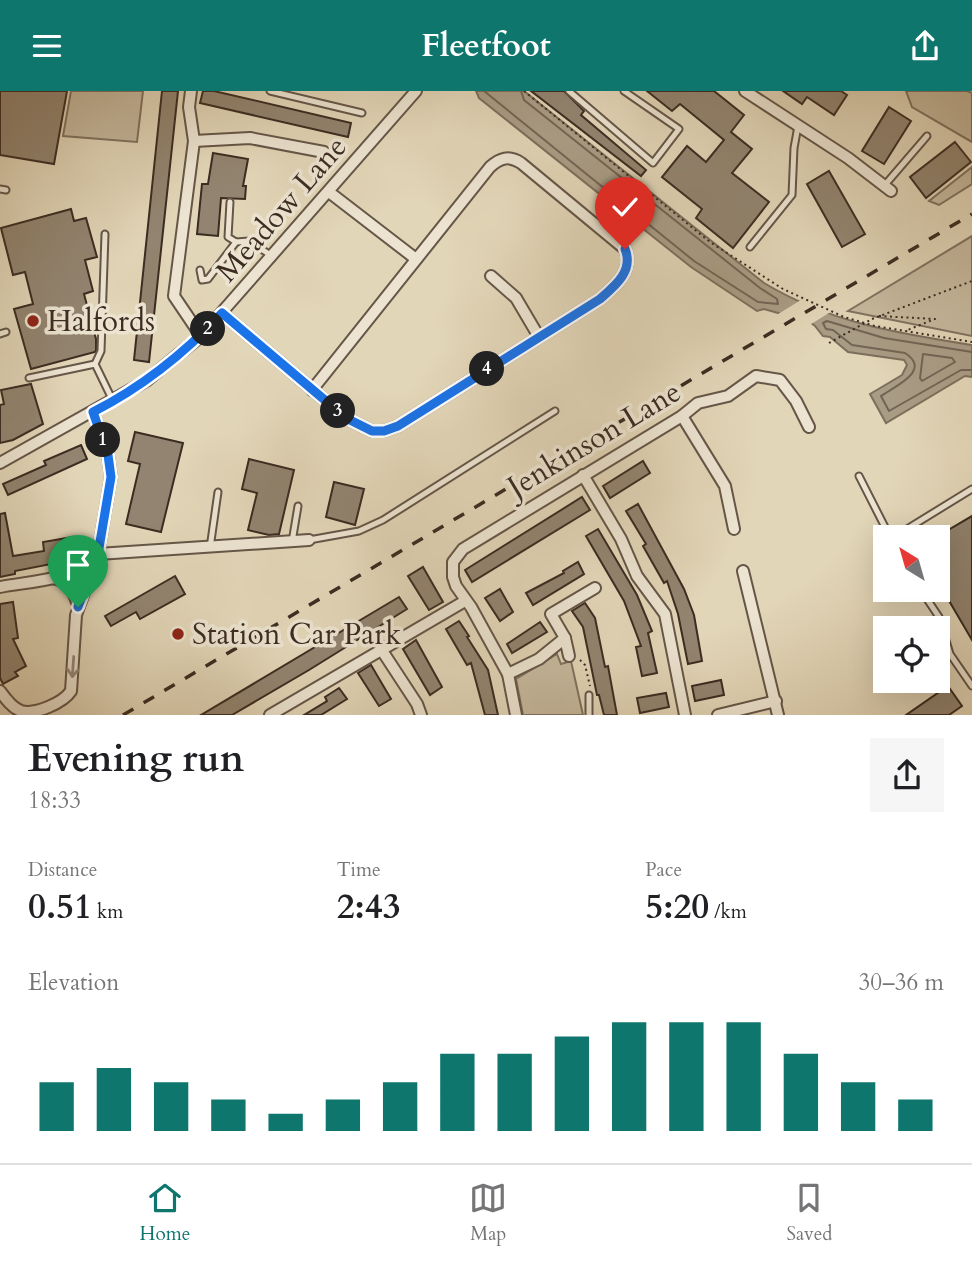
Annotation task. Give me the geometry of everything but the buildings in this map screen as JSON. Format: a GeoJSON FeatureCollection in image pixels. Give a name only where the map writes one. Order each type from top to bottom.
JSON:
{"type":"FeatureCollection","features":[{"type":"Feature","properties":{"kind":"street"},"geometry":{"type":"LineString","coordinates":[[191,91],[189,107],[194,141],[174,296],[201,336]]}},
{"type":"Feature","properties":{"kind":"street","name":"Meadow Lane"},"geometry":{"type":"LineString","coordinates":[[0,463],[113,402],[146,381],[201,336],[416,91]]}},
{"type":"Feature","properties":{"kind":"street"},"geometry":{"type":"LineString","coordinates":[[745,91],[848,158],[887,189]]}},
{"type":"Feature","properties":{"kind":"street"},"geometry":{"type":"LineString","coordinates":[[194,141],[250,138],[324,152]]}},
{"type":"Feature","properties":{"kind":"street"},"geometry":{"type":"LineString","coordinates":[[222,313],[312,390],[346,418],[372,431],[384,431],[398,426],[609,291],[624,274],[629,260],[621,244],[516,160],[500,159],[489,167],[312,390]]}},
{"type":"Feature","properties":{"kind":"street"},"geometry":{"type":"LineString","coordinates":[[329,192],[416,259]]}},
{"type":"Feature","properties":{"kind":"street"},"geometry":{"type":"LineString","coordinates":[[491,276],[516,298],[539,337]]}},
{"type":"Feature","properties":{"kind":"street","name":"Jenkinson Lane"},"geometry":{"type":"LineString","coordinates":[[465,601],[453,577],[453,562],[458,553],[682,416],[698,403],[728,396],[756,376],[780,380],[796,401],[809,428]]}},
{"type":"Feature","properties":{"kind":"street"},"geometry":{"type":"LineString","coordinates":[[0,691],[16,708],[27,712],[60,701],[71,691],[78,607],[98,554],[111,466],[93,412]]}},
{"type":"Feature","properties":{"kind":"street"},"geometry":{"type":"LineString","coordinates":[[682,416],[725,486],[734,529]]}},
{"type":"Feature","properties":{"kind":"street"},"geometry":{"type":"LineString","coordinates":[[583,475],[621,539],[637,576],[665,614],[685,715]]}},
{"type":"Feature","properties":{"kind":"street"},"geometry":{"type":"LineString","coordinates":[[0,587],[83,569],[98,554],[309,540]]}},
{"type":"Feature","properties":{"kind":"street"},"geometry":{"type":"LineString","coordinates":[[743,571],[778,715]]}},
{"type":"Feature","properties":{"kind":"street"},"geometry":{"type":"LineString","coordinates":[[50,577],[69,585],[78,607]]}},
{"type":"Feature","properties":{"kind":"street"},"geometry":{"type":"LineString","coordinates":[[569,656],[565,638],[551,614],[595,588]]}},
{"type":"Feature","properties":{"kind":"street"},"geometry":{"type":"LineString","coordinates":[[270,715],[465,601],[477,616],[508,674],[516,715]]}},
{"type":"Feature","properties":{"kind":"street"},"geometry":{"type":"LineString","coordinates":[[508,674],[539,659],[565,638]]}},
{"type":"Feature","properties":{"kind":"street"},"geometry":{"type":"LineString","coordinates":[[381,649],[421,715]]}},
{"type":"Feature","properties":{"kind":"street"},"geometry":{"type":"LineString","coordinates":[[718,715],[776,701]]}},
{"type":"Feature","properties":{"kind":"lane"},"geometry":{"type":"LineString","coordinates":[[270,91],[362,113]]}},
{"type":"Feature","properties":{"kind":"lane"},"geometry":{"type":"LineString","coordinates":[[569,91],[653,163],[679,129],[624,91]]}},
{"type":"Feature","properties":{"kind":"lane"},"geometry":{"type":"LineString","coordinates":[[750,247],[792,195],[794,149],[799,125]]}},
{"type":"Feature","properties":{"kind":"lane"},"geometry":{"type":"LineString","coordinates":[[887,189],[927,136]]}},
{"type":"Feature","properties":{"kind":"lane"},"geometry":{"type":"LineString","coordinates":[[230,202],[228,237],[236,242],[249,241],[272,257]]}},
{"type":"Feature","properties":{"kind":"lane"},"geometry":{"type":"LineString","coordinates":[[95,364],[101,351],[105,234]]}},
{"type":"Feature","properties":{"kind":"lane"},"geometry":{"type":"LineString","coordinates":[[200,270],[202,280],[208,279],[236,242]]}},
{"type":"Feature","properties":{"kind":"lane"},"geometry":{"type":"LineString","coordinates":[[29,378],[95,364]]}},
{"type":"Feature","properties":{"kind":"lane"},"geometry":{"type":"LineString","coordinates":[[95,364],[113,402]]}},
{"type":"Feature","properties":{"kind":"lane"},"geometry":{"type":"LineString","coordinates":[[309,540],[359,531],[383,520],[555,411]]}},
{"type":"Feature","properties":{"kind":"lane"},"geometry":{"type":"LineString","coordinates":[[859,475],[886,525]]}},
{"type":"Feature","properties":{"kind":"lane"},"geometry":{"type":"LineString","coordinates":[[912,525],[972,489]]}},
{"type":"Feature","properties":{"kind":"lane"},"geometry":{"type":"LineString","coordinates":[[210,548],[218,492]]}},
{"type":"Feature","properties":{"kind":"lane"},"geometry":{"type":"LineString","coordinates":[[292,542],[298,506]]}},
{"type":"Feature","properties":{"kind":"lane"},"geometry":{"type":"LineString","coordinates":[[929,602],[939,617],[950,654],[972,685]]}},
{"type":"Feature","properties":{"kind":"lane"},"geometry":{"type":"LineString","coordinates":[[589,695],[589,715]]}},
{"type":"Feature","properties":{"kind":"path"},"geometry":{"type":"LineString","coordinates":[[524,91],[659,202],[736,260],[783,289],[844,317],[904,331],[972,342]]}},
{"type":"Feature","properties":{"kind":"path"},"geometry":{"type":"LineString","coordinates":[[829,343],[878,316],[972,281]]}},
{"type":"Feature","properties":{"kind":"path"},"geometry":{"type":"LineString","coordinates":[[878,316],[935,320],[904,331]]}},
{"type":"Feature","properties":{"kind":"path"},"geometry":{"type":"LineString","coordinates":[[569,656],[578,658],[585,665],[591,690],[589,695]]}},
{"type":"Feature","properties":{"kind":"shaded area"},"geometry":{"type":"Polygon","coordinates":[[[71,91],[143,91],[137,142],[63,136],[71,91]]]}},
{"type":"Feature","properties":{"kind":"shaded area"},"geometry":{"type":"Polygon","coordinates":[[[906,91],[972,93],[972,142],[912,107],[906,91]]]}},
{"type":"Feature","properties":{"kind":"shaded area"},"geometry":{"type":"Polygon","coordinates":[[[972,167],[972,184],[939,205],[929,201],[972,167]]]}},
{"type":"Feature","properties":{"kind":"shaded area"},"geometry":{"type":"Polygon","coordinates":[[[972,236],[972,336],[848,311],[972,236]]]}},
{"type":"Feature","properties":{"kind":"shaded area"},"geometry":{"type":"Polygon","coordinates":[[[557,654],[561,664],[571,661],[583,715],[523,715],[516,679],[557,654]]]}},
{"type":"Feature","properties":{"kind":"water"},"geometry":{"type":"Polygon","coordinates":[[[476,91],[524,91],[764,283],[789,297],[865,325],[972,345],[972,377],[965,376],[886,423],[870,394],[902,375],[907,365],[904,360],[848,352],[830,337],[823,336],[810,322],[764,309],[757,311],[691,267],[479,98],[476,91]]]}},
{"type":"Feature","properties":{"kind":"pier"},"geometry":{"type":"Polygon","coordinates":[[[804,298],[832,311],[808,326],[775,316],[804,298]]]}},
{"type":"Feature","properties":{"kind":"railway"},"geometry":{"type":"LineString","coordinates":[[123,715],[972,214]]}},
{"type":"Feature","properties":{"kind":"place","name":"Halfords"},"geometry":{"type":"Point","coordinates":[33,321]}},
{"type":"Feature","properties":{"kind":"place","name":"Station Car Park"},"geometry":{"type":"Point","coordinates":[178,634]}},
{"type":"Feature","properties":{"kind":"route"},"geometry":{"type":"LineString","coordinates":[[78,607],[98,554],[111,477],[108,455],[93,412],[146,381],[174,360],[222,313],[346,418],[372,431],[384,431],[398,426],[600,299],[617,283],[628,267],[629,260],[625,249]]}}]}
